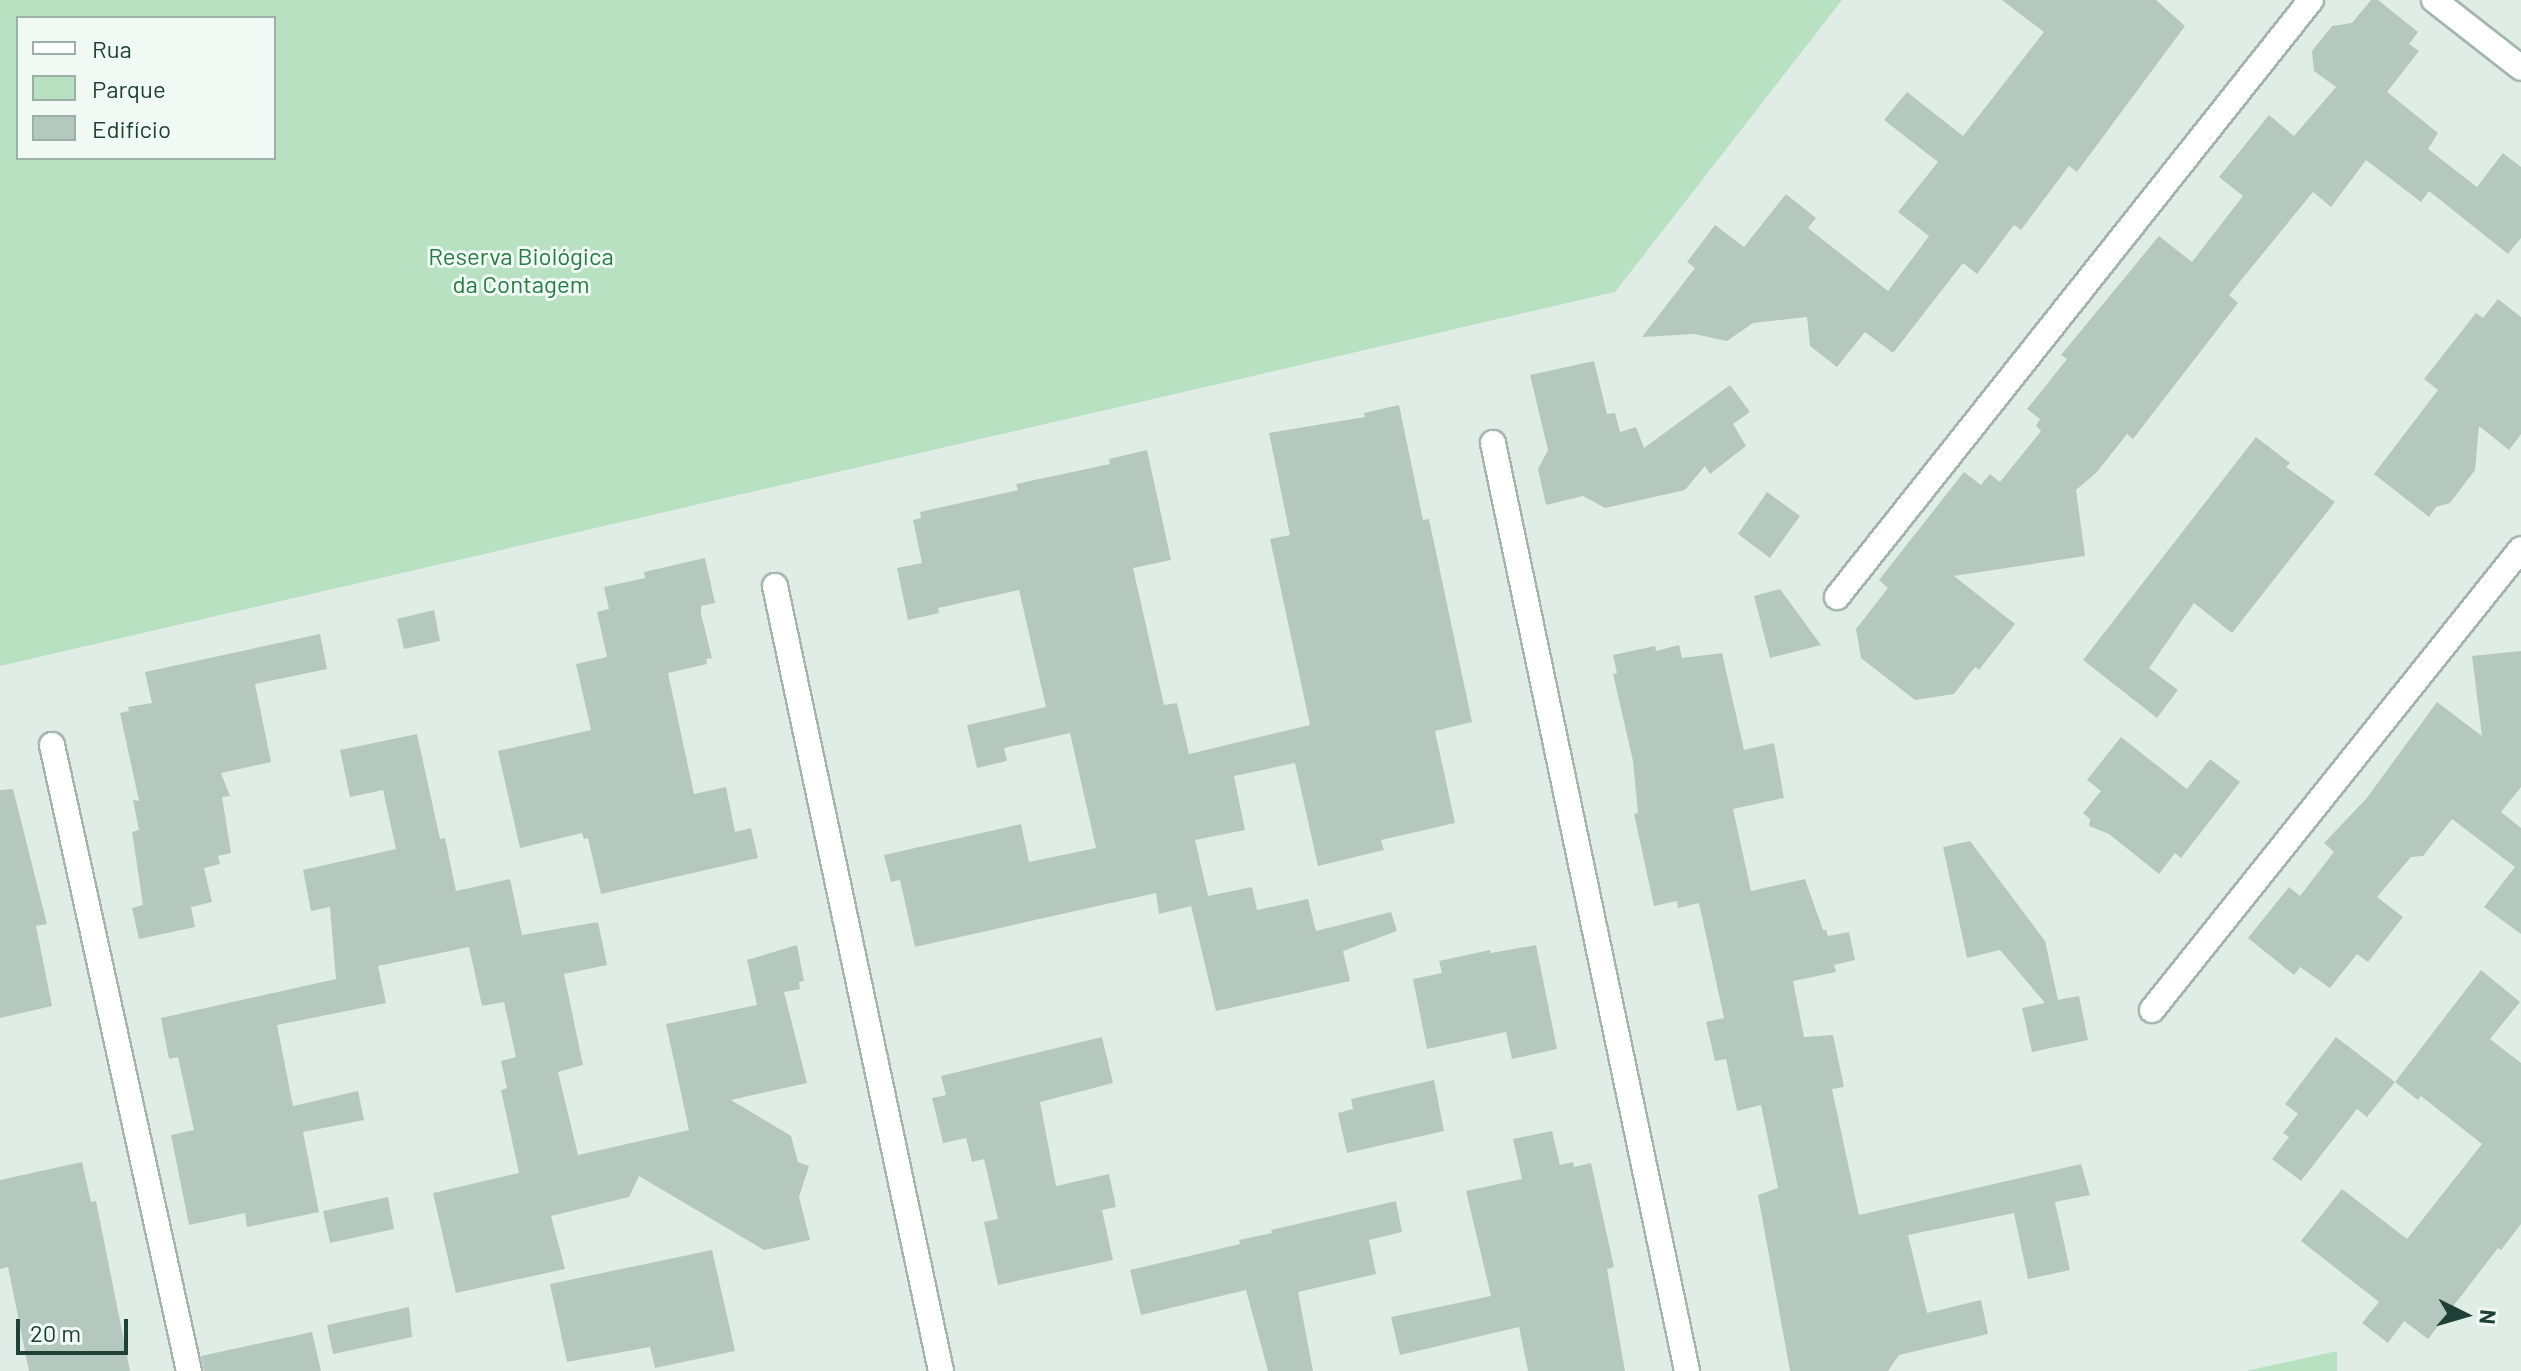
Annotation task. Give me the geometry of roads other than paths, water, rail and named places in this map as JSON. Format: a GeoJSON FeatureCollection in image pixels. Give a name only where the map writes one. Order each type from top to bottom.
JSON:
{"type":"FeatureCollection","features":[{"type":"Feature","properties":{"kind":"street"},"geometry":{"type":"LineString","coordinates":[[1837,597],[2311,0]]}},
{"type":"Feature","properties":{"kind":"street"},"geometry":{"type":"LineString","coordinates":[[2434,0],[2521,68]]}},
{"type":"Feature","properties":{"kind":"street"},"geometry":{"type":"LineString","coordinates":[[1493,443],[1687,1371]]}},
{"type":"Feature","properties":{"kind":"street"},"geometry":{"type":"LineString","coordinates":[[2152,1010],[2521,549]]}},
{"type":"Feature","properties":{"kind":"street"},"geometry":{"type":"LineString","coordinates":[[775,586],[941,1371]]}},
{"type":"Feature","properties":{"kind":"street"},"geometry":{"type":"LineString","coordinates":[[52,745],[189,1371]]}},
{"type":"Feature","properties":{"kind":"park label","name":"Reserva Biológica da Contagem"},"geometry":{"type":"Point","coordinates":[521,270]}}]}
